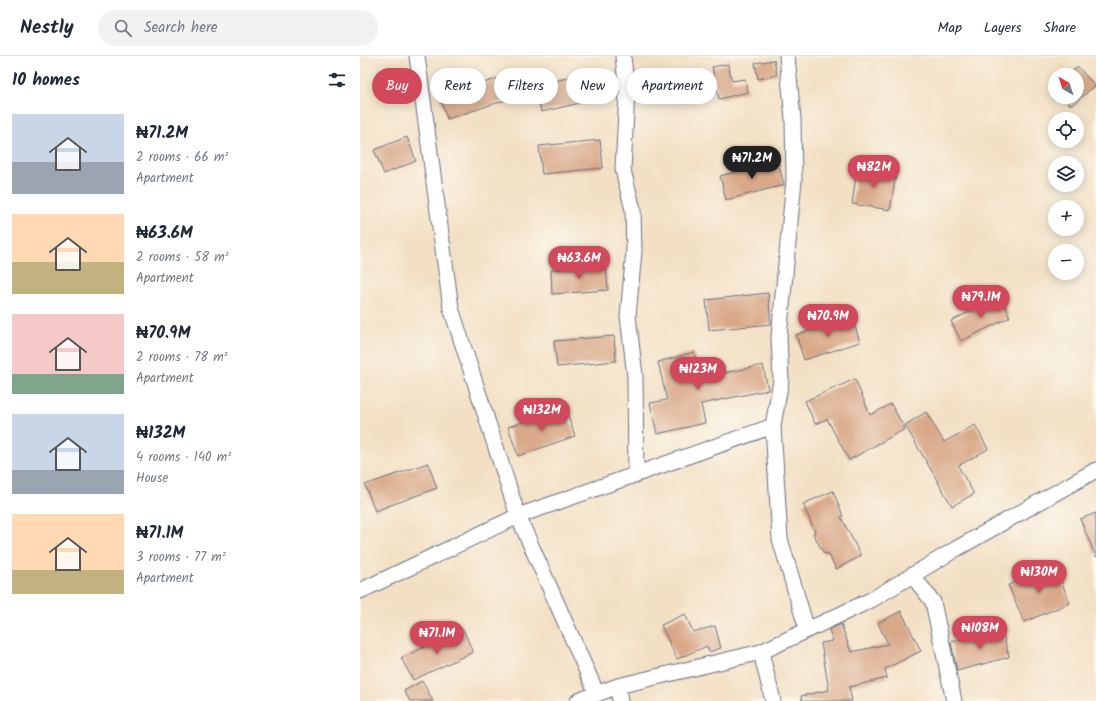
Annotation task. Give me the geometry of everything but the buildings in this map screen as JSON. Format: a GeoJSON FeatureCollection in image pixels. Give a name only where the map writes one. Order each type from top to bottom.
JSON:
{"type":"FeatureCollection","features":[{"type":"Feature","properties":{"kind":"street"},"geometry":{"type":"LineString","coordinates":[[417,56],[451,308],[518,516],[597,694]]}},
{"type":"Feature","properties":{"kind":"street"},"geometry":{"type":"LineString","coordinates":[[623,56],[627,92],[623,170],[633,210],[634,251],[628,316],[635,376],[636,475]]}},
{"type":"Feature","properties":{"kind":"street"},"geometry":{"type":"LineString","coordinates":[[787,56],[793,119],[794,180],[779,337],[781,380],[773,426],[780,539],[807,630]]}},
{"type":"Feature","properties":{"kind":"street"},"geometry":{"type":"LineString","coordinates":[[360,592],[518,516],[773,426]]}},
{"type":"Feature","properties":{"kind":"street"},"geometry":{"type":"LineString","coordinates":[[578,701],[618,686],[761,652],[871,600],[1096,470]]}},
{"type":"Feature","properties":{"kind":"street"},"geometry":{"type":"LineString","coordinates":[[912,575],[933,602],[954,701]]}},
{"type":"Feature","properties":{"kind":"street"},"geometry":{"type":"LineString","coordinates":[[761,652],[773,701]]}},
{"type":"Feature","properties":{"kind":"street"},"geometry":{"type":"LineString","coordinates":[[618,686],[620,701]]}}]}
